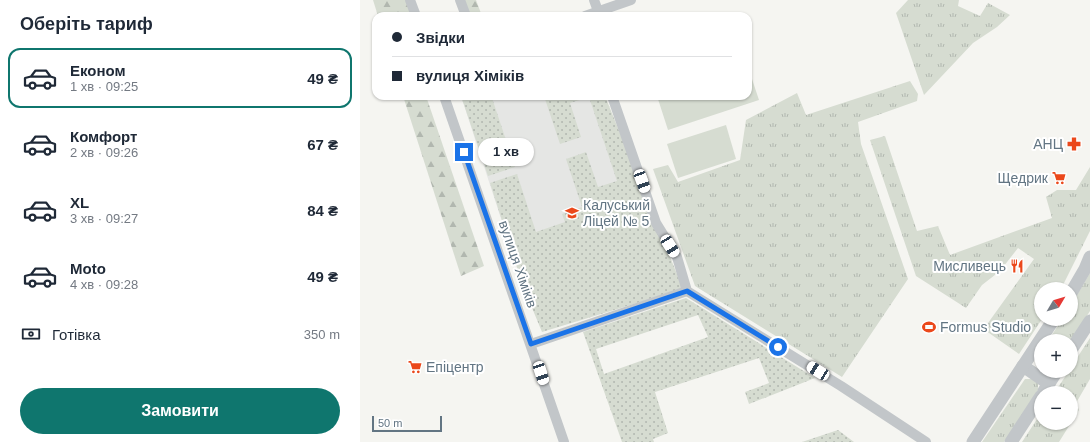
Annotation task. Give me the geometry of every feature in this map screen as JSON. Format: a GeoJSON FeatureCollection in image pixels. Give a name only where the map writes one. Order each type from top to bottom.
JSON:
{"type":"FeatureCollection","features":[{"type":"Feature","properties":{"kind":"street"},"geometry":{"type":"LineString","coordinates":[[410,0],[414,12]]}},
{"type":"Feature","properties":{"kind":"street"},"geometry":{"type":"LineString","coordinates":[[460,0],[464,12]]}},
{"type":"Feature","properties":{"kind":"street"},"geometry":{"type":"LineString","coordinates":[[594,0],[598,11],[632,0]]}},
{"type":"Feature","properties":{"kind":"street","name":"вулиця Хіміків"},"geometry":{"type":"LineString","coordinates":[[445,100],[564,442]]}},
{"type":"Feature","properties":{"kind":"street"},"geometry":{"type":"LineString","coordinates":[[613,100],[656,223],[678,257],[687,291],[841,386],[926,442]]}},
{"type":"Feature","properties":{"kind":"street"},"geometry":{"type":"LineString","coordinates":[[1077,282],[1090,257]]}},
{"type":"Feature","properties":{"kind":"street"},"geometry":{"type":"LineString","coordinates":[[531,344],[687,291]]}},
{"type":"Feature","properties":{"kind":"street"},"geometry":{"type":"LineString","coordinates":[[1078,339],[1090,321]]}},
{"type":"Feature","properties":{"kind":"street"},"geometry":{"type":"LineString","coordinates":[[974,442],[1049,326]]}},
{"type":"Feature","properties":{"kind":"street"},"geometry":{"type":"LineString","coordinates":[[1023,366],[1043,386]]}},
{"type":"Feature","properties":{"kind":"street"},"geometry":{"type":"LineString","coordinates":[[1011,442],[1034,407]]}},
{"type":"Feature","properties":{"kind":"shaded area","name":"Калуський Ліцей № 5"},"geometry":{"type":"Polygon","coordinates":[[[462,100],[604,100],[654,243],[523,286],[462,100]]]}},
{"type":"Feature","properties":{"kind":"green space"},"geometry":{"type":"Polygon","coordinates":[[[373,0],[407,0],[411,12],[377,12],[373,0]]]}},
{"type":"Feature","properties":{"kind":"green space"},"geometry":{"type":"Polygon","coordinates":[[[460,0],[476,0],[480,12],[464,12],[460,0]]]}},
{"type":"Feature","properties":{"kind":"green space"},"geometry":{"type":"Polygon","coordinates":[[[908,0],[959,0],[958,6],[980,16],[988,3],[1010,15],[997,27],[973,43],[924,95],[896,13],[908,0]]]}},
{"type":"Feature","properties":{"kind":"green space"},"geometry":{"type":"Polygon","coordinates":[[[752,79],[759,100],[668,130],[658,100],[752,100],[752,79]]]}},
{"type":"Feature","properties":{"kind":"green space"},"geometry":{"type":"Polygon","coordinates":[[[910,81],[918,94],[917,101],[858,122],[861,144],[908,279],[842,377],[695,286],[653,169],[668,165],[678,182],[740,160],[746,120],[797,93],[806,115],[910,81]]]}},
{"type":"Feature","properties":{"kind":"green space"},"geometry":{"type":"Polygon","coordinates":[[[404,100],[427,100],[484,266],[461,276],[404,100]]]}},
{"type":"Feature","properties":{"kind":"green space"},"geometry":{"type":"Polygon","coordinates":[[[462,100],[493,100],[515,167],[488,176],[462,100]]]}},
{"type":"Feature","properties":{"kind":"green space"},"geometry":{"type":"Polygon","coordinates":[[[545,100],[580,100],[570,103],[581,137],[560,144],[545,100]]]}},
{"type":"Feature","properties":{"kind":"green space"},"geometry":{"type":"Polygon","coordinates":[[[590,100],[607,100],[683,289],[542,332],[523,286],[490,183],[517,174],[536,232],[565,222],[562,214],[582,207],[566,159],[586,152],[598,187],[617,181],[590,100]]]}},
{"type":"Feature","properties":{"kind":"green space"},"geometry":{"type":"Polygon","coordinates":[[[726,125],[736,159],[678,178],[667,144],[726,125]]]}},
{"type":"Feature","properties":{"kind":"green space"},"geometry":{"type":"Polygon","coordinates":[[[885,136],[917,231],[938,226],[950,255],[1052,218],[1046,197],[1057,190],[1076,190],[1090,167],[1090,231],[1064,282],[1034,282],[1034,326],[1037,326],[1019,354],[979,326],[983,322],[988,323],[1034,259],[1018,248],[1000,271],[982,285],[966,308],[916,276],[870,140],[885,136]]]}},
{"type":"Feature","properties":{"kind":"green space"},"geometry":{"type":"Polygon","coordinates":[[[1090,273],[1090,311],[1075,334],[1052,334],[1058,326],[1078,326],[1078,293],[1090,273]]]}},
{"type":"Feature","properties":{"kind":"green space"},"geometry":{"type":"Polygon","coordinates":[[[686,298],[815,378],[749,404],[745,392],[769,383],[759,358],[655,392],[668,433],[653,439],[654,442],[622,442],[583,332],[686,298]],[[698,315],[596,349],[604,374],[708,337],[698,315]]]}},
{"type":"Feature","properties":{"kind":"green space"},"geometry":{"type":"Polygon","coordinates":[[[1090,338],[1090,379],[1078,400],[1078,386],[1059,386],[1064,378],[1078,378],[1078,356],[1090,338]]]}},
{"type":"Feature","properties":{"kind":"green space"},"geometry":{"type":"Polygon","coordinates":[[[1025,379],[1032,379],[1038,383],[1038,386],[1034,386],[1034,396],[1004,442],[982,442],[1025,379]]]}},
{"type":"Feature","properties":{"kind":"green space"},"geometry":{"type":"Polygon","coordinates":[[[1034,424],[1034,430],[1067,430],[1059,442],[1022,442],[1034,424]]]}},
{"type":"Feature","properties":{"kind":"green space"},"geometry":{"type":"Polygon","coordinates":[[[838,430],[854,442],[802,442],[838,430]]]}},
{"type":"Feature","properties":{"kind":"place","name":"АНЦ"},"geometry":{"type":"Point","coordinates":[1074,144]}},
{"type":"Feature","properties":{"kind":"place","name":"Щедрик"},"geometry":{"type":"Point","coordinates":[1059,178]}},
{"type":"Feature","properties":{"kind":"place","name":"Калуський Ліцей № 5"},"geometry":{"type":"Point","coordinates":[572,213]}},
{"type":"Feature","properties":{"kind":"place","name":"Мисливець"},"geometry":{"type":"Point","coordinates":[1017,266]}},
{"type":"Feature","properties":{"kind":"place","name":"Formus Studio"},"geometry":{"type":"Point","coordinates":[929,327]}},
{"type":"Feature","properties":{"kind":"place","name":"Епіцентр"},"geometry":{"type":"Point","coordinates":[415,367]}},
{"type":"Feature","properties":{"kind":"route"},"geometry":{"type":"LineString","coordinates":[[464,152],[531,344],[687,291],[778,347]]}}]}
